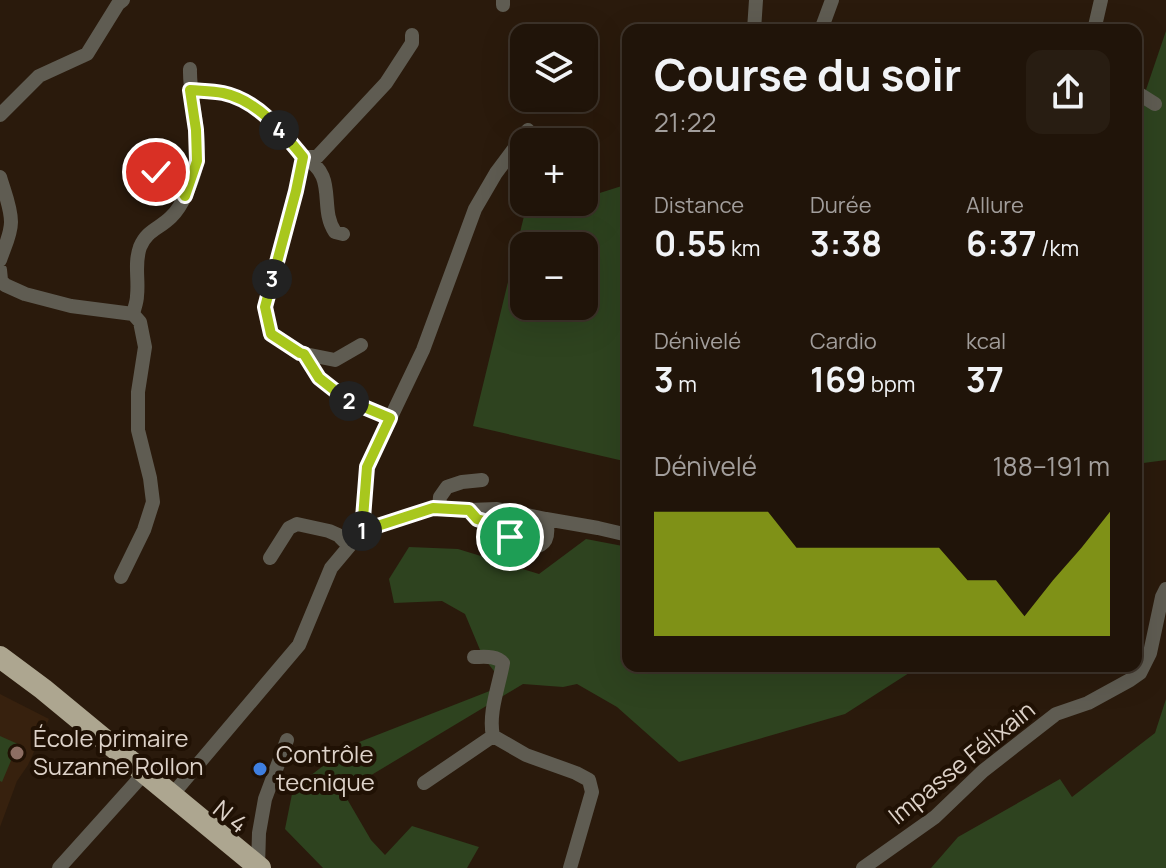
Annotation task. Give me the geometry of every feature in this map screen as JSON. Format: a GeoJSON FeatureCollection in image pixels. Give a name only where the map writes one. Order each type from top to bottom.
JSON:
{"type":"FeatureCollection","features":[{"type":"Feature","properties":{"kind":"highway","name":"N 4"},"geometry":{"type":"LineString","coordinates":[[0,657],[172,795],[256,868]]}},
{"type":"Feature","properties":{"kind":"highway","name":"N 4"},"geometry":{"type":"LineString","coordinates":[[0,674],[256,868]]}},
{"type":"Feature","properties":{"kind":"street"},"geometry":{"type":"LineString","coordinates":[[0,115],[39,76],[87,54],[123,0]]}},
{"type":"Feature","properties":{"kind":"street"},"geometry":{"type":"LineString","coordinates":[[754,24],[756,0]]}},
{"type":"Feature","properties":{"kind":"street"},"geometry":{"type":"LineString","coordinates":[[823,24],[832,0]]}},
{"type":"Feature","properties":{"kind":"street"},"geometry":{"type":"LineString","coordinates":[[1095,24],[1101,0]]}},
{"type":"Feature","properties":{"kind":"street"},"geometry":{"type":"LineString","coordinates":[[303,157],[317,157],[386,83],[412,43],[412,35]]}},
{"type":"Feature","properties":{"kind":"street"},"geometry":{"type":"LineString","coordinates":[[133,314],[137,296],[136,267],[141,246],[149,232],[171,218],[185,196],[197,161],[190,69]]}},
{"type":"Feature","properties":{"kind":"street"},"geometry":{"type":"LineString","coordinates":[[190,90],[225,93],[257,108],[320,171],[326,190],[329,224],[335,232],[343,234]]}},
{"type":"Feature","properties":{"kind":"street"},"geometry":{"type":"LineString","coordinates":[[1142,96],[1155,104]]}},
{"type":"Feature","properties":{"kind":"street"},"geometry":{"type":"LineString","coordinates":[[362,531],[367,467],[423,350],[475,209],[510,154]]}},
{"type":"Feature","properties":{"kind":"street"},"geometry":{"type":"LineString","coordinates":[[303,157],[265,307],[271,334],[300,353],[335,360],[361,345]]}},
{"type":"Feature","properties":{"kind":"street"},"geometry":{"type":"LineString","coordinates":[[156,172],[180,188],[185,196]]}},
{"type":"Feature","properties":{"kind":"street"},"geometry":{"type":"LineString","coordinates":[[0,177],[11,223],[0,260]]}},
{"type":"Feature","properties":{"kind":"street"},"geometry":{"type":"LineString","coordinates":[[0,270],[5,285],[25,294],[71,306],[133,314],[143,328],[145,347],[138,392],[138,430],[153,502],[144,530],[121,577]]}},
{"type":"Feature","properties":{"kind":"street"},"geometry":{"type":"LineString","coordinates":[[304,354],[319,378],[347,400],[390,418]]}},
{"type":"Feature","properties":{"kind":"street"},"geometry":{"type":"LineString","coordinates":[[439,508],[440,497],[447,487],[482,480]]}},
{"type":"Feature","properties":{"kind":"street"},"geometry":{"type":"LineString","coordinates":[[172,795],[299,645],[331,568],[362,531],[439,508],[497,509],[622,534]]}},
{"type":"Feature","properties":{"kind":"street"},"geometry":{"type":"LineString","coordinates":[[469,510],[477,519],[506,528],[515,543],[533,549],[545,541],[548,531],[546,519]]}},
{"type":"Feature","properties":{"kind":"street"},"geometry":{"type":"LineString","coordinates":[[270,558],[289,528],[297,524],[329,531],[349,546]]}},
{"type":"Feature","properties":{"kind":"street","name":"Impasse Félixain"},"geometry":{"type":"LineString","coordinates":[[1142,669],[1150,653],[1166,589]]}},
{"type":"Feature","properties":{"kind":"street"},"geometry":{"type":"LineString","coordinates":[[474,657],[494,657],[503,663],[491,727],[493,736],[526,755],[589,780],[592,792],[570,868]]}},
{"type":"Feature","properties":{"kind":"street","name":"Impasse Félixain"},"geometry":{"type":"LineString","coordinates":[[863,868],[935,817],[983,771],[1056,714],[1088,703],[1140,672]]}},
{"type":"Feature","properties":{"kind":"street"},"geometry":{"type":"LineString","coordinates":[[424,783],[493,736]]}},
{"type":"Feature","properties":{"kind":"street"},"geometry":{"type":"LineString","coordinates":[[256,868],[265,799],[287,740]]}},
{"type":"Feature","properties":{"kind":"street"},"geometry":{"type":"LineString","coordinates":[[59,868],[140,778]]}},
{"type":"Feature","properties":{"kind":"shaded area","name":"École primaire Suzanne Rollon"},"geometry":{"type":"Polygon","coordinates":[[[0,694],[49,719],[28,765],[17,781],[0,827],[0,694]]]}},
{"type":"Feature","properties":{"kind":"green space"},"geometry":{"type":"Polygon","coordinates":[[[1166,31],[1166,460],[1142,463],[1142,101],[1166,31]]]}},
{"type":"Feature","properties":{"kind":"green space"},"geometry":{"type":"Polygon","coordinates":[[[622,186],[622,461],[473,426],[510,274],[510,320],[598,320],[598,232],[520,232],[524,216],[598,216],[598,194],[622,186]]]}},
{"type":"Feature","properties":{"kind":"green space"},"geometry":{"type":"Polygon","coordinates":[[[586,539],[622,546],[622,672],[911,672],[845,714],[679,762],[617,707],[577,684],[563,687],[523,684],[343,792],[371,840],[385,855],[412,826],[479,847],[467,868],[323,868],[285,829],[293,789],[349,746],[505,685],[483,657],[465,614],[442,601],[394,603],[389,579],[409,547],[458,549],[539,574],[586,539]]]}},
{"type":"Feature","properties":{"kind":"green space"},"geometry":{"type":"Polygon","coordinates":[[[1166,699],[1166,868],[931,868],[958,837],[1060,779],[1072,797],[1155,733],[1166,699]]]}},
{"type":"Feature","properties":{"kind":"green space"},"geometry":{"type":"Polygon","coordinates":[[[0,736],[18,744],[2,782],[0,781],[0,736]]]}},
{"type":"Feature","properties":{"kind":"place","name":"École primaire Suzanne Rollon"},"geometry":{"type":"Point","coordinates":[17,753]}},
{"type":"Feature","properties":{"kind":"place","name":"Contrôle tecnique"},"geometry":{"type":"Point","coordinates":[260,769]}},
{"type":"Feature","properties":{"kind":"route"},"geometry":{"type":"LineString","coordinates":[[156,172],[180,188],[185,196],[197,161],[190,90],[225,93],[257,108],[285,135],[303,157],[265,307],[271,334],[304,354],[319,378],[347,400],[390,418],[367,467],[362,531],[433,508],[469,510],[477,519],[506,528],[510,537]]}}]}
